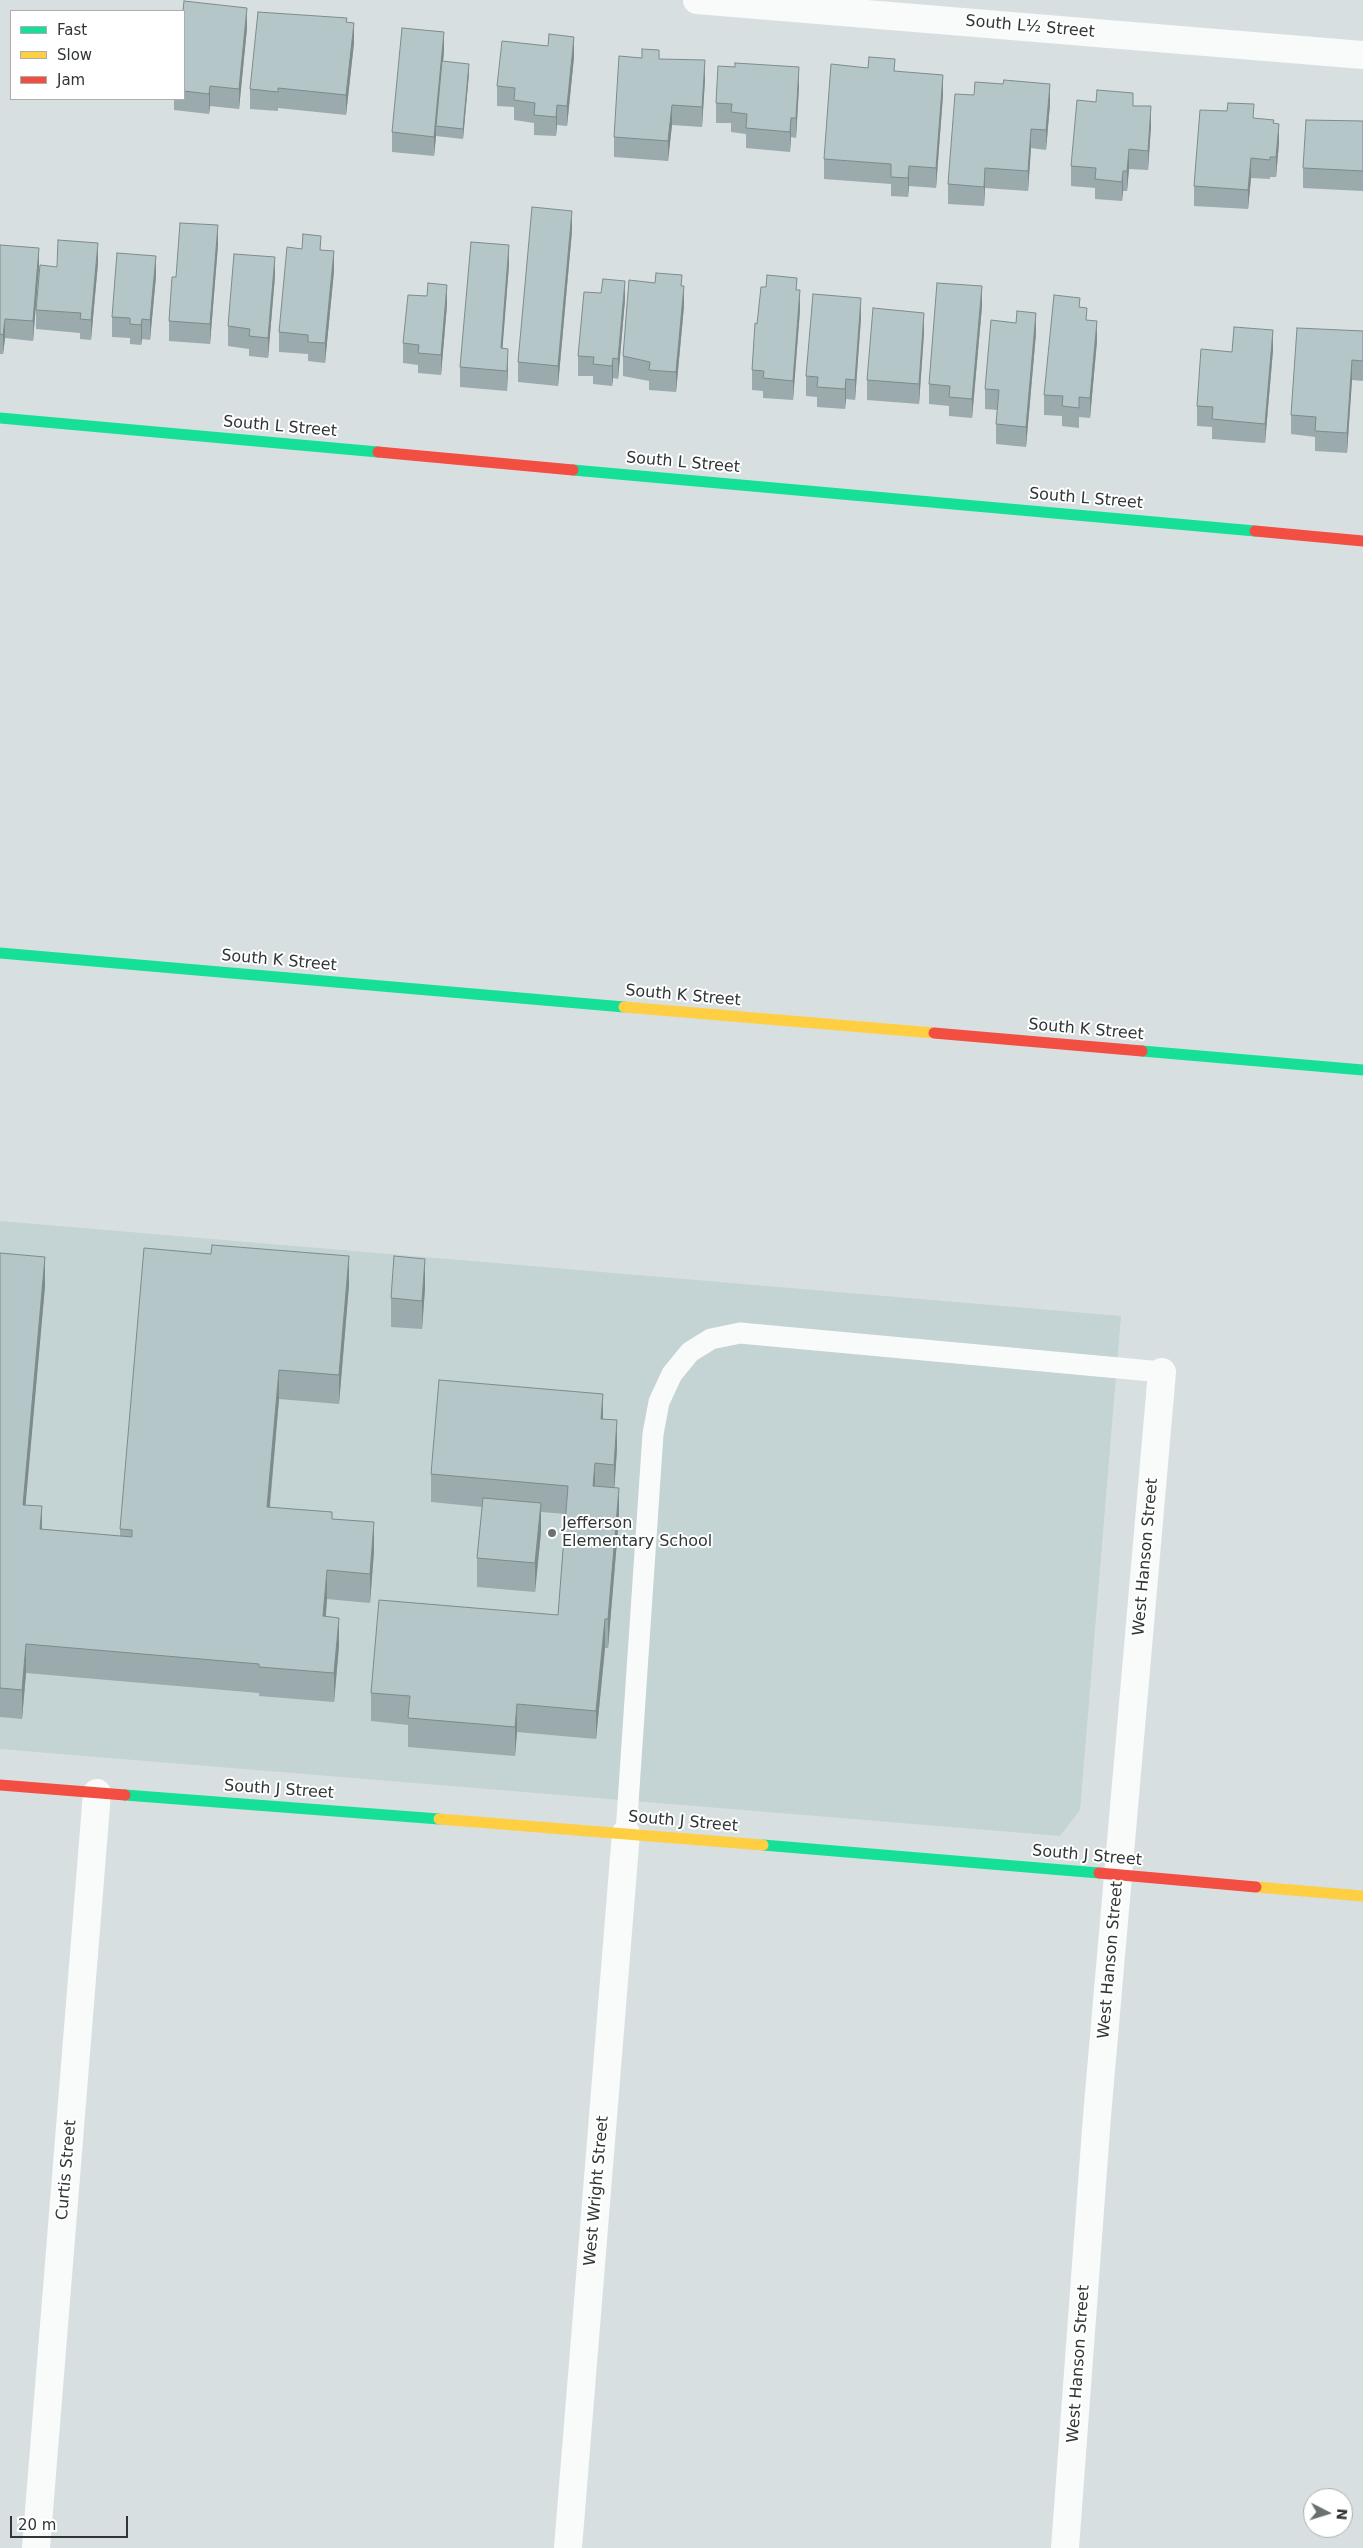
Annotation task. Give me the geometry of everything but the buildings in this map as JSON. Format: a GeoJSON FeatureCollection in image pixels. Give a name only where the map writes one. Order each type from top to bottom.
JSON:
{"type":"FeatureCollection","features":[{"type":"Feature","properties":{"kind":"street","name":"South L½ Street"},"geometry":{"type":"LineString","coordinates":[[697,0],[1363,55]]}},
{"type":"Feature","properties":{"kind":"street","name":"South L Street"},"geometry":{"type":"LineString","coordinates":[[0,418],[1363,541]]}},
{"type":"Feature","properties":{"kind":"street","name":"South K Street"},"geometry":{"type":"LineString","coordinates":[[0,954],[1363,1070]]}},
{"type":"Feature","properties":{"kind":"street","name":"West Hanson Street"},"geometry":{"type":"LineString","coordinates":[[1065,2548],[1097,2116],[1162,1372]]}},
{"type":"Feature","properties":{"kind":"street","name":"South J Street"},"geometry":{"type":"LineString","coordinates":[[0,1785],[626,1833],[1363,1896]]}},
{"type":"Feature","properties":{"kind":"street","name":"Curtis Street"},"geometry":{"type":"LineString","coordinates":[[36,2548],[97,1793]]}},
{"type":"Feature","properties":{"kind":"street","name":"West Wright Street"},"geometry":{"type":"LineString","coordinates":[[568,2548],[626,1833]]}},
{"type":"Feature","properties":{"kind":"lane"},"geometry":{"type":"LineString","coordinates":[[626,1833],[653,1434],[660,1402],[672,1374],[690,1352],[711,1339],[740,1333],[1162,1372]]}},
{"type":"Feature","properties":{"kind":"shaded area","name":"Jefferson Elementary School"},"geometry":{"type":"Polygon","coordinates":[[[0,1221],[1121,1316],[1080,1810],[1060,1836],[0,1749],[0,1221]]]}},
{"type":"Feature","properties":{"kind":"traffic: fast"},"geometry":{"type":"LineString","coordinates":[[0,418],[378,452]]}},
{"type":"Feature","properties":{"kind":"traffic: fast"},"geometry":{"type":"LineString","coordinates":[[573,470],[1255,531]]}},
{"type":"Feature","properties":{"kind":"traffic: fast"},"geometry":{"type":"LineString","coordinates":[[0,953],[624,1007]]}},
{"type":"Feature","properties":{"kind":"traffic: fast"},"geometry":{"type":"LineString","coordinates":[[1142,1051],[1363,1070]]}},
{"type":"Feature","properties":{"kind":"traffic: fast"},"geometry":{"type":"LineString","coordinates":[[125,1795],[439,1819]]}},
{"type":"Feature","properties":{"kind":"traffic: fast"},"geometry":{"type":"LineString","coordinates":[[763,1845],[1099,1873]]}},
{"type":"Feature","properties":{"kind":"traffic: slow"},"geometry":{"type":"LineString","coordinates":[[624,1007],[934,1033]]}},
{"type":"Feature","properties":{"kind":"traffic: slow"},"geometry":{"type":"LineString","coordinates":[[439,1819],[763,1845]]}},
{"type":"Feature","properties":{"kind":"traffic: slow"},"geometry":{"type":"LineString","coordinates":[[1256,1887],[1363,1896]]}},
{"type":"Feature","properties":{"kind":"traffic: jam"},"geometry":{"type":"LineString","coordinates":[[378,452],[573,470]]}},
{"type":"Feature","properties":{"kind":"traffic: jam"},"geometry":{"type":"LineString","coordinates":[[1255,531],[1363,541]]}},
{"type":"Feature","properties":{"kind":"traffic: jam"},"geometry":{"type":"LineString","coordinates":[[934,1033],[1142,1051]]}},
{"type":"Feature","properties":{"kind":"traffic: jam"},"geometry":{"type":"LineString","coordinates":[[0,1785],[125,1795]]}},
{"type":"Feature","properties":{"kind":"traffic: jam"},"geometry":{"type":"LineString","coordinates":[[1099,1873],[1256,1887]]}},
{"type":"Feature","properties":{"kind":"place","name":"Jefferson Elementary School"},"geometry":{"type":"Point","coordinates":[552,1533]}}]}
